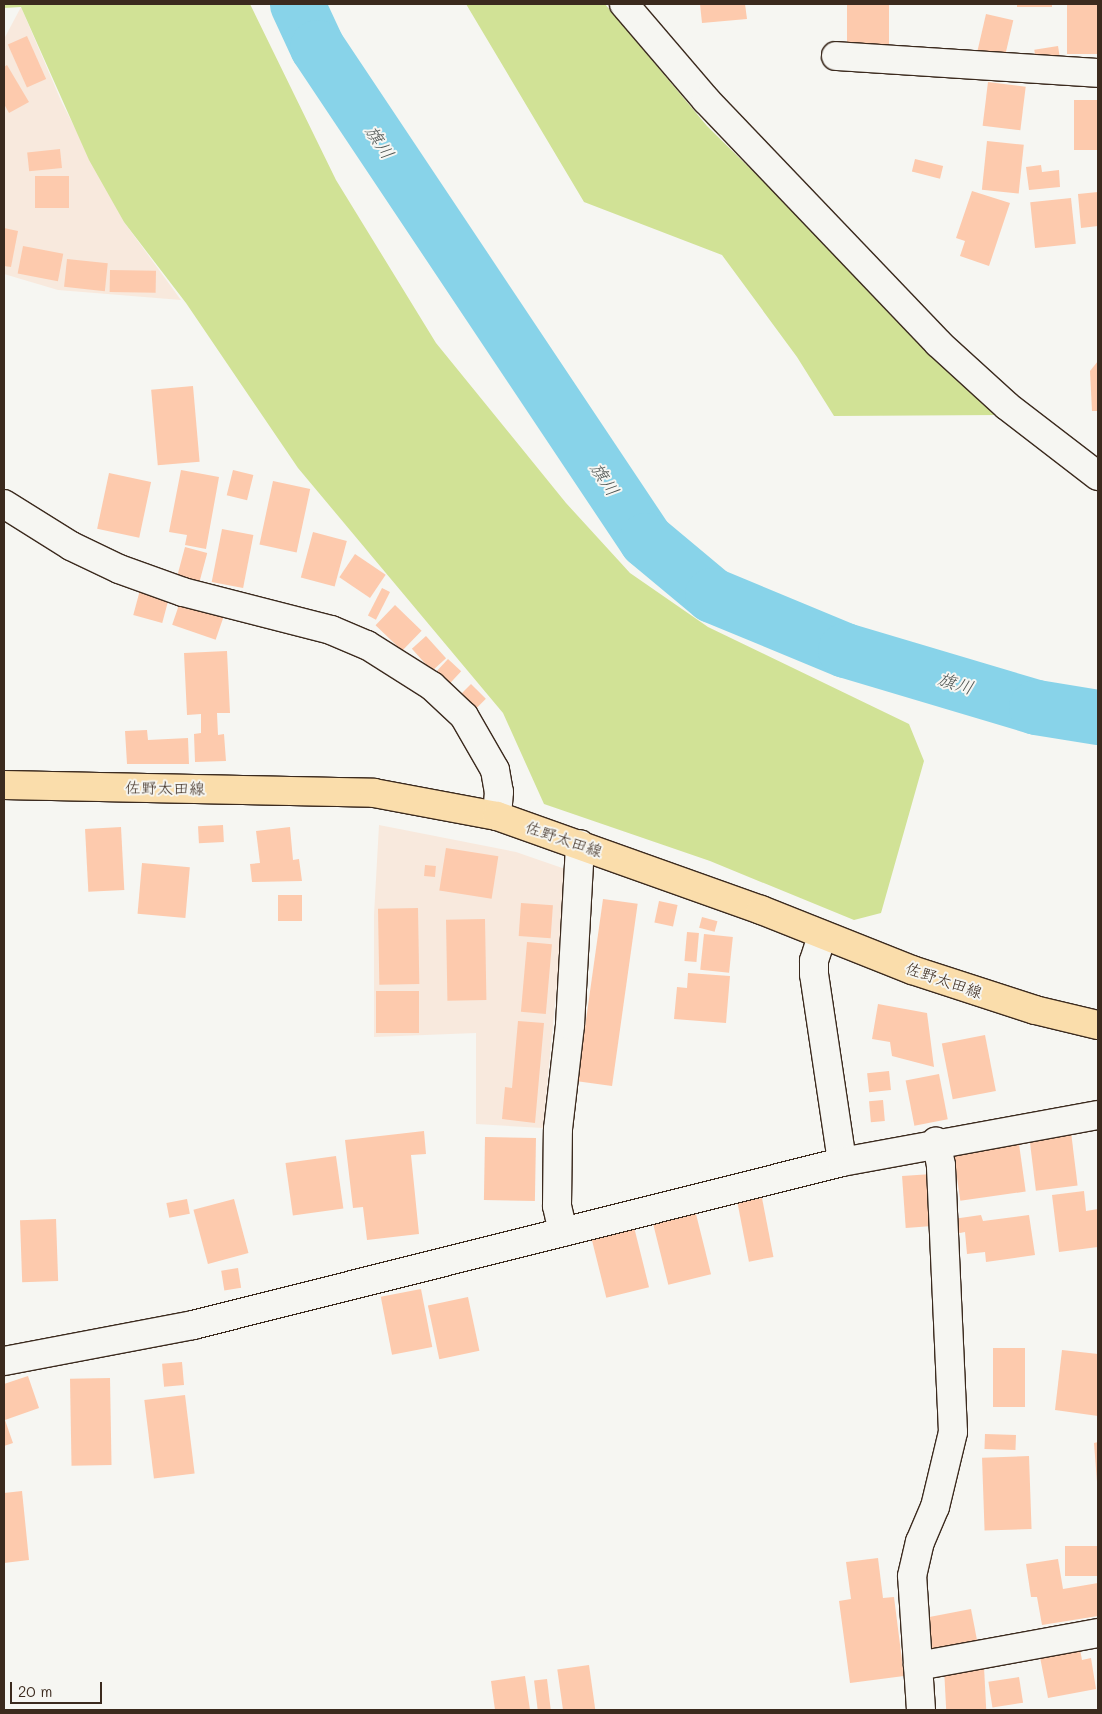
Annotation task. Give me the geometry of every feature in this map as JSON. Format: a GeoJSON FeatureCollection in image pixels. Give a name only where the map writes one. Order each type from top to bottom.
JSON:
{"type":"FeatureCollection","features":[{"type":"Feature","properties":{"kind":"main road","name":"佐野太田線"},"geometry":{"type":"LineString","coordinates":[[4,786],[374,793],[497,816],[580,844],[822,936],[982,993],[1098,1025]]}},
{"type":"Feature","properties":{"kind":"street"},"geometry":{"type":"LineString","coordinates":[[624,4],[706,100],[938,343],[1007,406],[1098,476]]}},
{"type":"Feature","properties":{"kind":"street"},"geometry":{"type":"LineString","coordinates":[[836,56],[1098,73]]}},
{"type":"Feature","properties":{"kind":"street"},"geometry":{"type":"LineString","coordinates":[[4,504],[56,537],[119,569],[184,592],[331,630],[375,650],[432,686],[464,716],[494,770],[499,792],[497,816]]}},
{"type":"Feature","properties":{"kind":"street"},"geometry":{"type":"LineString","coordinates":[[563,1232],[558,1206],[558,1129],[570,1025],[580,844]]}},
{"type":"Feature","properties":{"kind":"street"},"geometry":{"type":"LineString","coordinates":[[822,936],[814,961],[814,974],[842,1162]]}},
{"type":"Feature","properties":{"kind":"street"},"geometry":{"type":"LineString","coordinates":[[4,1361],[194,1325],[842,1162],[936,1142],[1098,1114]]}},
{"type":"Feature","properties":{"kind":"street"},"geometry":{"type":"LineString","coordinates":[[921,1710],[912,1576],[920,1542],[935,1507],[952,1432],[940,1165],[936,1142]]}},
{"type":"Feature","properties":{"kind":"street"},"geometry":{"type":"LineString","coordinates":[[918,1666],[1098,1633]]}},
{"type":"Feature","properties":{"kind":"shaded area"},"geometry":{"type":"Polygon","coordinates":[[[21,7],[62,103],[124,222],[181,300],[58,290],[4,274],[4,39],[21,7]]]}},
{"type":"Feature","properties":{"kind":"shaded area"},"geometry":{"type":"Polygon","coordinates":[[[379,825],[516,852],[568,870],[543,1128],[476,1124],[476,1033],[374,1037],[374,915],[379,825]]]}},
{"type":"Feature","properties":{"kind":"green space"},"geometry":{"type":"Polygon","coordinates":[[[4,4],[250,4],[336,180],[436,343],[566,503],[630,573],[708,627],[909,724],[924,761],[881,913],[854,920],[710,861],[544,804],[503,713],[298,468],[186,303],[124,222],[89,160],[21,7],[4,8],[4,4]]]}},
{"type":"Feature","properties":{"kind":"green space"},"geometry":{"type":"Polygon","coordinates":[[[466,4],[605,4],[707,126],[1000,415],[834,416],[797,357],[722,255],[584,202],[466,4]]]}},
{"type":"Feature","properties":{"kind":"building"},"geometry":{"type":"Polygon","coordinates":[[[700,4],[745,4],[747,19],[702,23],[700,4]]]}},
{"type":"Feature","properties":{"kind":"building"},"geometry":{"type":"Polygon","coordinates":[[[847,4],[889,4],[889,45],[847,45],[847,4]]]}},
{"type":"Feature","properties":{"kind":"building"},"geometry":{"type":"Polygon","coordinates":[[[1017,4],[1052,4],[1052,7],[1017,7],[1017,4]]]}},
{"type":"Feature","properties":{"kind":"building"},"geometry":{"type":"Polygon","coordinates":[[[1067,4],[1098,4],[1098,54],[1067,54],[1067,4]]]}},
{"type":"Feature","properties":{"kind":"building"},"geometry":{"type":"Polygon","coordinates":[[[986,14],[1013,20],[1003,65],[976,59],[986,14]]]}},
{"type":"Feature","properties":{"kind":"building"},"geometry":{"type":"Polygon","coordinates":[[[27,36],[46,79],[27,87],[8,45],[27,36]]]}},
{"type":"Feature","properties":{"kind":"building"},"geometry":{"type":"Polygon","coordinates":[[[1058,46],[1061,64],[1037,68],[1034,50],[1058,46]]]}},
{"type":"Feature","properties":{"kind":"building"},"geometry":{"type":"Polygon","coordinates":[[[7,65],[29,102],[9,113],[4,104],[4,67],[7,65]]]}},
{"type":"Feature","properties":{"kind":"building"},"geometry":{"type":"Polygon","coordinates":[[[988,82],[1026,87],[1020,130],[983,126],[988,82]]]}},
{"type":"Feature","properties":{"kind":"building"},"geometry":{"type":"Polygon","coordinates":[[[1074,100],[1098,100],[1098,150],[1074,150],[1074,100]]]}},
{"type":"Feature","properties":{"kind":"building"},"geometry":{"type":"Polygon","coordinates":[[[987,141],[1024,145],[1019,194],[982,190],[987,141]]]}},
{"type":"Feature","properties":{"kind":"building"},"geometry":{"type":"Polygon","coordinates":[[[60,149],[62,168],[29,171],[27,152],[60,149]]]}},
{"type":"Feature","properties":{"kind":"building"},"geometry":{"type":"Polygon","coordinates":[[[915,159],[943,166],[940,179],[912,172],[915,159]]]}},
{"type":"Feature","properties":{"kind":"building"},"geometry":{"type":"Polygon","coordinates":[[[1041,165],[1042,172],[1059,170],[1060,187],[1029,190],[1026,167],[1041,165]]]}},
{"type":"Feature","properties":{"kind":"building"},"geometry":{"type":"Polygon","coordinates":[[[35,176],[69,176],[69,208],[35,208],[35,176]]]}},
{"type":"Feature","properties":{"kind":"building"},"geometry":{"type":"Polygon","coordinates":[[[972,191],[1010,203],[989,266],[960,256],[965,241],[956,238],[972,191]]]}},
{"type":"Feature","properties":{"kind":"building"},"geometry":{"type":"Polygon","coordinates":[[[1098,192],[1098,226],[1081,228],[1078,194],[1098,192]]]}},
{"type":"Feature","properties":{"kind":"building"},"geometry":{"type":"Polygon","coordinates":[[[1071,198],[1076,244],[1035,248],[1030,202],[1071,198]]]}},
{"type":"Feature","properties":{"kind":"building"},"geometry":{"type":"Polygon","coordinates":[[[4,228],[18,231],[11,267],[4,266],[4,228]]]}},
{"type":"Feature","properties":{"kind":"building"},"geometry":{"type":"Polygon","coordinates":[[[23,246],[63,254],[58,281],[18,273],[23,246]]]}},
{"type":"Feature","properties":{"kind":"building"},"geometry":{"type":"Polygon","coordinates":[[[67,259],[108,263],[105,291],[64,287],[67,259]]]}},
{"type":"Feature","properties":{"kind":"building"},"geometry":{"type":"Polygon","coordinates":[[[110,270],[156,271],[156,293],[110,292],[110,270]]]}},
{"type":"Feature","properties":{"kind":"building"},"geometry":{"type":"Polygon","coordinates":[[[1098,361],[1098,411],[1092,411],[1090,371],[1098,361]]]}},
{"type":"Feature","properties":{"kind":"building"},"geometry":{"type":"Polygon","coordinates":[[[193,386],[200,462],[158,465],[151,390],[193,386]]]}},
{"type":"Feature","properties":{"kind":"building"},"geometry":{"type":"Polygon","coordinates":[[[181,470],[219,477],[206,549],[185,545],[187,535],[169,532],[181,470]]]}},
{"type":"Feature","properties":{"kind":"building"},"geometry":{"type":"Polygon","coordinates":[[[233,470],[253,475],[247,500],[227,495],[233,470]]]}},
{"type":"Feature","properties":{"kind":"building"},"geometry":{"type":"Polygon","coordinates":[[[109,473],[151,482],[139,538],[97,529],[109,473]]]}},
{"type":"Feature","properties":{"kind":"building"},"geometry":{"type":"Polygon","coordinates":[[[273,481],[310,489],[297,552],[259,545],[273,481]]]}},
{"type":"Feature","properties":{"kind":"building"},"geometry":{"type":"Polygon","coordinates":[[[222,529],[253,535],[243,588],[212,582],[222,529]]]}},
{"type":"Feature","properties":{"kind":"building"},"geometry":{"type":"Polygon","coordinates":[[[313,532],[347,541],[335,586],[301,577],[313,532]]]}},
{"type":"Feature","properties":{"kind":"building"},"geometry":{"type":"Polygon","coordinates":[[[185,547],[207,553],[199,583],[177,577],[185,547]]]}},
{"type":"Feature","properties":{"kind":"building"},"geometry":{"type":"Polygon","coordinates":[[[355,554],[386,575],[370,598],[339,577],[355,554]]]}},
{"type":"Feature","properties":{"kind":"building"},"geometry":{"type":"Polygon","coordinates":[[[382,588],[390,592],[376,620],[368,616],[382,588]]]}},
{"type":"Feature","properties":{"kind":"building"},"geometry":{"type":"Polygon","coordinates":[[[140,590],[169,598],[162,623],[133,615],[140,590]]]}},
{"type":"Feature","properties":{"kind":"building"},"geometry":{"type":"Polygon","coordinates":[[[180,602],[223,617],[216,640],[172,625],[180,602]]]}},
{"type":"Feature","properties":{"kind":"building"},"geometry":{"type":"Polygon","coordinates":[[[395,605],[422,631],[402,651],[376,625],[395,605]]]}},
{"type":"Feature","properties":{"kind":"building"},"geometry":{"type":"Polygon","coordinates":[[[426,636],[446,658],[432,671],[412,649],[426,636]]]}},
{"type":"Feature","properties":{"kind":"building"},"geometry":{"type":"Polygon","coordinates":[[[227,651],[230,713],[217,713],[218,735],[224,734],[226,761],[195,762],[194,734],[201,733],[201,714],[187,715],[184,653],[227,651]]]}},
{"type":"Feature","properties":{"kind":"building"},"geometry":{"type":"Polygon","coordinates":[[[448,659],[461,671],[450,683],[437,671],[448,659]]]}},
{"type":"Feature","properties":{"kind":"building"},"geometry":{"type":"Polygon","coordinates":[[[471,684],[486,699],[477,708],[462,693],[471,684]]]}},
{"type":"Feature","properties":{"kind":"building"},"geometry":{"type":"Polygon","coordinates":[[[147,730],[148,740],[188,738],[189,764],[127,764],[125,731],[147,730]]]}},
{"type":"Feature","properties":{"kind":"building"},"geometry":{"type":"Polygon","coordinates":[[[223,825],[224,842],[199,843],[198,826],[223,825]]]}},
{"type":"Feature","properties":{"kind":"building"},"geometry":{"type":"Polygon","coordinates":[[[121,827],[124,890],[88,892],[85,829],[121,827]]]}},
{"type":"Feature","properties":{"kind":"building"},"geometry":{"type":"Polygon","coordinates":[[[290,827],[293,860],[299,859],[302,881],[252,882],[250,864],[260,863],[256,831],[290,827]]]}},
{"type":"Feature","properties":{"kind":"building"},"geometry":{"type":"Polygon","coordinates":[[[446,848],[498,856],[492,899],[439,890],[446,848]]]}},
{"type":"Feature","properties":{"kind":"building"},"geometry":{"type":"Polygon","coordinates":[[[142,863],[190,867],[185,918],[138,914],[142,863]]]}},
{"type":"Feature","properties":{"kind":"building"},"geometry":{"type":"Polygon","coordinates":[[[425,865],[436,866],[435,877],[424,876],[425,865]]]}},
{"type":"Feature","properties":{"kind":"building"},"geometry":{"type":"Polygon","coordinates":[[[278,895],[302,895],[302,921],[278,921],[278,895]]]}},
{"type":"Feature","properties":{"kind":"building"},"geometry":{"type":"Polygon","coordinates":[[[603,899],[638,904],[612,1086],[577,1081],[603,899]]]}},
{"type":"Feature","properties":{"kind":"building"},"geometry":{"type":"Polygon","coordinates":[[[659,901],[678,905],[673,926],[654,923],[659,901]]]}},
{"type":"Feature","properties":{"kind":"building"},"geometry":{"type":"Polygon","coordinates":[[[521,903],[553,905],[551,938],[519,936],[521,903]]]}},
{"type":"Feature","properties":{"kind":"building"},"geometry":{"type":"Polygon","coordinates":[[[418,908],[419,984],[379,985],[378,909],[418,908]]]}},
{"type":"Feature","properties":{"kind":"building"},"geometry":{"type":"Polygon","coordinates":[[[702,917],[717,921],[715,932],[699,928],[702,917]]]}},
{"type":"Feature","properties":{"kind":"building"},"geometry":{"type":"Polygon","coordinates":[[[485,919],[486,1000],[447,1001],[446,920],[485,919]]]}},
{"type":"Feature","properties":{"kind":"building"},"geometry":{"type":"Polygon","coordinates":[[[687,932],[699,933],[696,962],[684,961],[687,932]]]}},
{"type":"Feature","properties":{"kind":"building"},"geometry":{"type":"Polygon","coordinates":[[[704,934],[733,937],[729,973],[700,970],[704,934]]]}},
{"type":"Feature","properties":{"kind":"building"},"geometry":{"type":"Polygon","coordinates":[[[527,942],[552,944],[546,1014],[521,1012],[527,942]]]}},
{"type":"Feature","properties":{"kind":"building"},"geometry":{"type":"Polygon","coordinates":[[[688,973],[730,976],[726,1023],[674,1019],[677,987],[687,988],[688,973]]]}},
{"type":"Feature","properties":{"kind":"building"},"geometry":{"type":"Polygon","coordinates":[[[376,991],[419,991],[419,1033],[376,1033],[376,991]]]}},
{"type":"Feature","properties":{"kind":"building"},"geometry":{"type":"Polygon","coordinates":[[[878,1004],[927,1013],[934,1067],[892,1056],[890,1042],[872,1039],[878,1004]]]}},
{"type":"Feature","properties":{"kind":"building"},"geometry":{"type":"Polygon","coordinates":[[[518,1021],[544,1023],[535,1123],[502,1119],[505,1087],[512,1088],[518,1021]]]}},
{"type":"Feature","properties":{"kind":"building"},"geometry":{"type":"Polygon","coordinates":[[[985,1035],[996,1091],[953,1099],[942,1043],[985,1035]]]}},
{"type":"Feature","properties":{"kind":"building"},"geometry":{"type":"Polygon","coordinates":[[[889,1071],[891,1090],[869,1092],[867,1073],[889,1071]]]}},
{"type":"Feature","properties":{"kind":"building"},"geometry":{"type":"Polygon","coordinates":[[[939,1074],[948,1119],[914,1126],[906,1080],[939,1074]]]}},
{"type":"Feature","properties":{"kind":"building"},"geometry":{"type":"Polygon","coordinates":[[[883,1100],[885,1121],[871,1122],[869,1101],[883,1100]]]}},
{"type":"Feature","properties":{"kind":"building"},"geometry":{"type":"Polygon","coordinates":[[[424,1131],[426,1154],[411,1155],[419,1234],[367,1240],[363,1207],[353,1208],[345,1140],[424,1131]]]}},
{"type":"Feature","properties":{"kind":"building"},"geometry":{"type":"Polygon","coordinates":[[[1071,1132],[1078,1186],[1036,1191],[1029,1137],[1071,1132]]]}},
{"type":"Feature","properties":{"kind":"building"},"geometry":{"type":"Polygon","coordinates":[[[485,1137],[536,1138],[535,1201],[484,1200],[485,1137]]]}},
{"type":"Feature","properties":{"kind":"building"},"geometry":{"type":"Polygon","coordinates":[[[1019,1144],[1026,1192],[960,1201],[954,1153],[1019,1144]]]}},
{"type":"Feature","properties":{"kind":"building"},"geometry":{"type":"Polygon","coordinates":[[[336,1156],[343,1208],[293,1216],[285,1163],[336,1156]]]}},
{"type":"Feature","properties":{"kind":"building"},"geometry":{"type":"Polygon","coordinates":[[[932,1174],[936,1226],[906,1228],[902,1176],[932,1174]]]}},
{"type":"Feature","properties":{"kind":"building"},"geometry":{"type":"Polygon","coordinates":[[[1084,1191],[1086,1211],[1098,1209],[1098,1247],[1059,1252],[1052,1195],[1084,1191]]]}},
{"type":"Feature","properties":{"kind":"building"},"geometry":{"type":"Polygon","coordinates":[[[762,1198],[773,1257],[749,1262],[737,1203],[762,1198]]]}},
{"type":"Feature","properties":{"kind":"building"},"geometry":{"type":"Polygon","coordinates":[[[187,1199],[190,1214],[169,1218],[166,1203],[187,1199]]]}},
{"type":"Feature","properties":{"kind":"building"},"geometry":{"type":"Polygon","coordinates":[[[234,1199],[248,1253],[208,1264],[193,1210],[234,1199]]]}},
{"type":"Feature","properties":{"kind":"building"},"geometry":{"type":"Polygon","coordinates":[[[696,1214],[711,1274],[668,1285],[653,1225],[696,1214]]]}},
{"type":"Feature","properties":{"kind":"building"},"geometry":{"type":"Polygon","coordinates":[[[981,1215],[983,1221],[1029,1215],[1035,1255],[986,1262],[985,1252],[967,1254],[965,1232],[955,1234],[953,1219],[981,1215]]]}},
{"type":"Feature","properties":{"kind":"building"},"geometry":{"type":"Polygon","coordinates":[[[56,1219],[58,1281],[22,1282],[20,1220],[56,1219]]]}},
{"type":"Feature","properties":{"kind":"building"},"geometry":{"type":"Polygon","coordinates":[[[634,1227],[649,1287],[606,1298],[591,1238],[634,1227]]]}},
{"type":"Feature","properties":{"kind":"building"},"geometry":{"type":"Polygon","coordinates":[[[238,1268],[241,1288],[224,1290],[221,1271],[238,1268]]]}},
{"type":"Feature","properties":{"kind":"building"},"geometry":{"type":"Polygon","coordinates":[[[421,1289],[432,1347],[392,1355],[381,1297],[421,1289]]]}},
{"type":"Feature","properties":{"kind":"building"},"geometry":{"type":"Polygon","coordinates":[[[468,1297],[479,1351],[439,1359],[428,1306],[468,1297]]]}},
{"type":"Feature","properties":{"kind":"building"},"geometry":{"type":"Polygon","coordinates":[[[993,1348],[1025,1348],[1025,1407],[993,1407],[993,1348]]]}},
{"type":"Feature","properties":{"kind":"building"},"geometry":{"type":"Polygon","coordinates":[[[1062,1350],[1098,1354],[1098,1416],[1055,1410],[1062,1350]]]}},
{"type":"Feature","properties":{"kind":"building"},"geometry":{"type":"Polygon","coordinates":[[[182,1362],[184,1385],[164,1387],[162,1364],[182,1362]]]}},
{"type":"Feature","properties":{"kind":"building"},"geometry":{"type":"Polygon","coordinates":[[[28,1376],[39,1408],[5,1420],[13,1443],[4,1446],[4,1384],[28,1376]]]}},
{"type":"Feature","properties":{"kind":"building"},"geometry":{"type":"Polygon","coordinates":[[[110,1378],[112,1465],[72,1466],[70,1379],[110,1378]]]}},
{"type":"Feature","properties":{"kind":"building"},"geometry":{"type":"Polygon","coordinates":[[[185,1395],[195,1473],[154,1478],[144,1400],[185,1395]]]}},
{"type":"Feature","properties":{"kind":"building"},"geometry":{"type":"Polygon","coordinates":[[[985,1434],[1016,1435],[1015,1450],[984,1449],[985,1434]]]}},
{"type":"Feature","properties":{"kind":"building"},"geometry":{"type":"Polygon","coordinates":[[[1098,1442],[1098,1482],[1097,1482],[1094,1443],[1098,1442]]]}},
{"type":"Feature","properties":{"kind":"building"},"geometry":{"type":"Polygon","coordinates":[[[1029,1456],[1032,1529],[985,1531],[982,1458],[1029,1456]]]}},
{"type":"Feature","properties":{"kind":"building"},"geometry":{"type":"Polygon","coordinates":[[[22,1491],[29,1560],[4,1563],[4,1493],[22,1491]]]}},
{"type":"Feature","properties":{"kind":"building"},"geometry":{"type":"Polygon","coordinates":[[[1065,1546],[1098,1546],[1098,1576],[1065,1576],[1065,1546]]]}},
{"type":"Feature","properties":{"kind":"building"},"geometry":{"type":"Polygon","coordinates":[[[878,1558],[883,1598],[894,1597],[904,1676],[850,1683],[839,1601],[851,1599],[846,1562],[878,1558]]]}},
{"type":"Feature","properties":{"kind":"building"},"geometry":{"type":"Polygon","coordinates":[[[1058,1559],[1063,1589],[1098,1583],[1098,1616],[1042,1625],[1037,1597],[1031,1597],[1026,1564],[1058,1559]]]}},
{"type":"Feature","properties":{"kind":"building"},"geometry":{"type":"Polygon","coordinates":[[[971,1609],[977,1641],[929,1651],[923,1618],[971,1609]]]}},
{"type":"Feature","properties":{"kind":"building"},"geometry":{"type":"Polygon","coordinates":[[[1079,1644],[1082,1660],[1091,1658],[1096,1689],[1048,1698],[1039,1652],[1079,1644]]]}},
{"type":"Feature","properties":{"kind":"building"},"geometry":{"type":"Polygon","coordinates":[[[589,1665],[595,1710],[563,1710],[557,1669],[589,1665]]]}},
{"type":"Feature","properties":{"kind":"building"},"geometry":{"type":"Polygon","coordinates":[[[984,1667],[986,1710],[946,1710],[944,1669],[984,1667]]]}},
{"type":"Feature","properties":{"kind":"building"},"geometry":{"type":"Polygon","coordinates":[[[525,1676],[530,1710],[495,1710],[491,1681],[525,1676]]]}},
{"type":"Feature","properties":{"kind":"building"},"geometry":{"type":"Polygon","coordinates":[[[1019,1677],[1023,1703],[992,1708],[988,1682],[1019,1677]]]}},
{"type":"Feature","properties":{"kind":"building"},"geometry":{"type":"Polygon","coordinates":[[[547,1679],[551,1710],[538,1710],[534,1681],[547,1679]]]}},
{"type":"Feature","properties":{"kind":"waterway","name":"旗川"},"geometry":{"type":"LineString","coordinates":[[297,4],[317,47],[646,540],[712,595],[845,650],[1036,707],[1098,717]]}}]}
